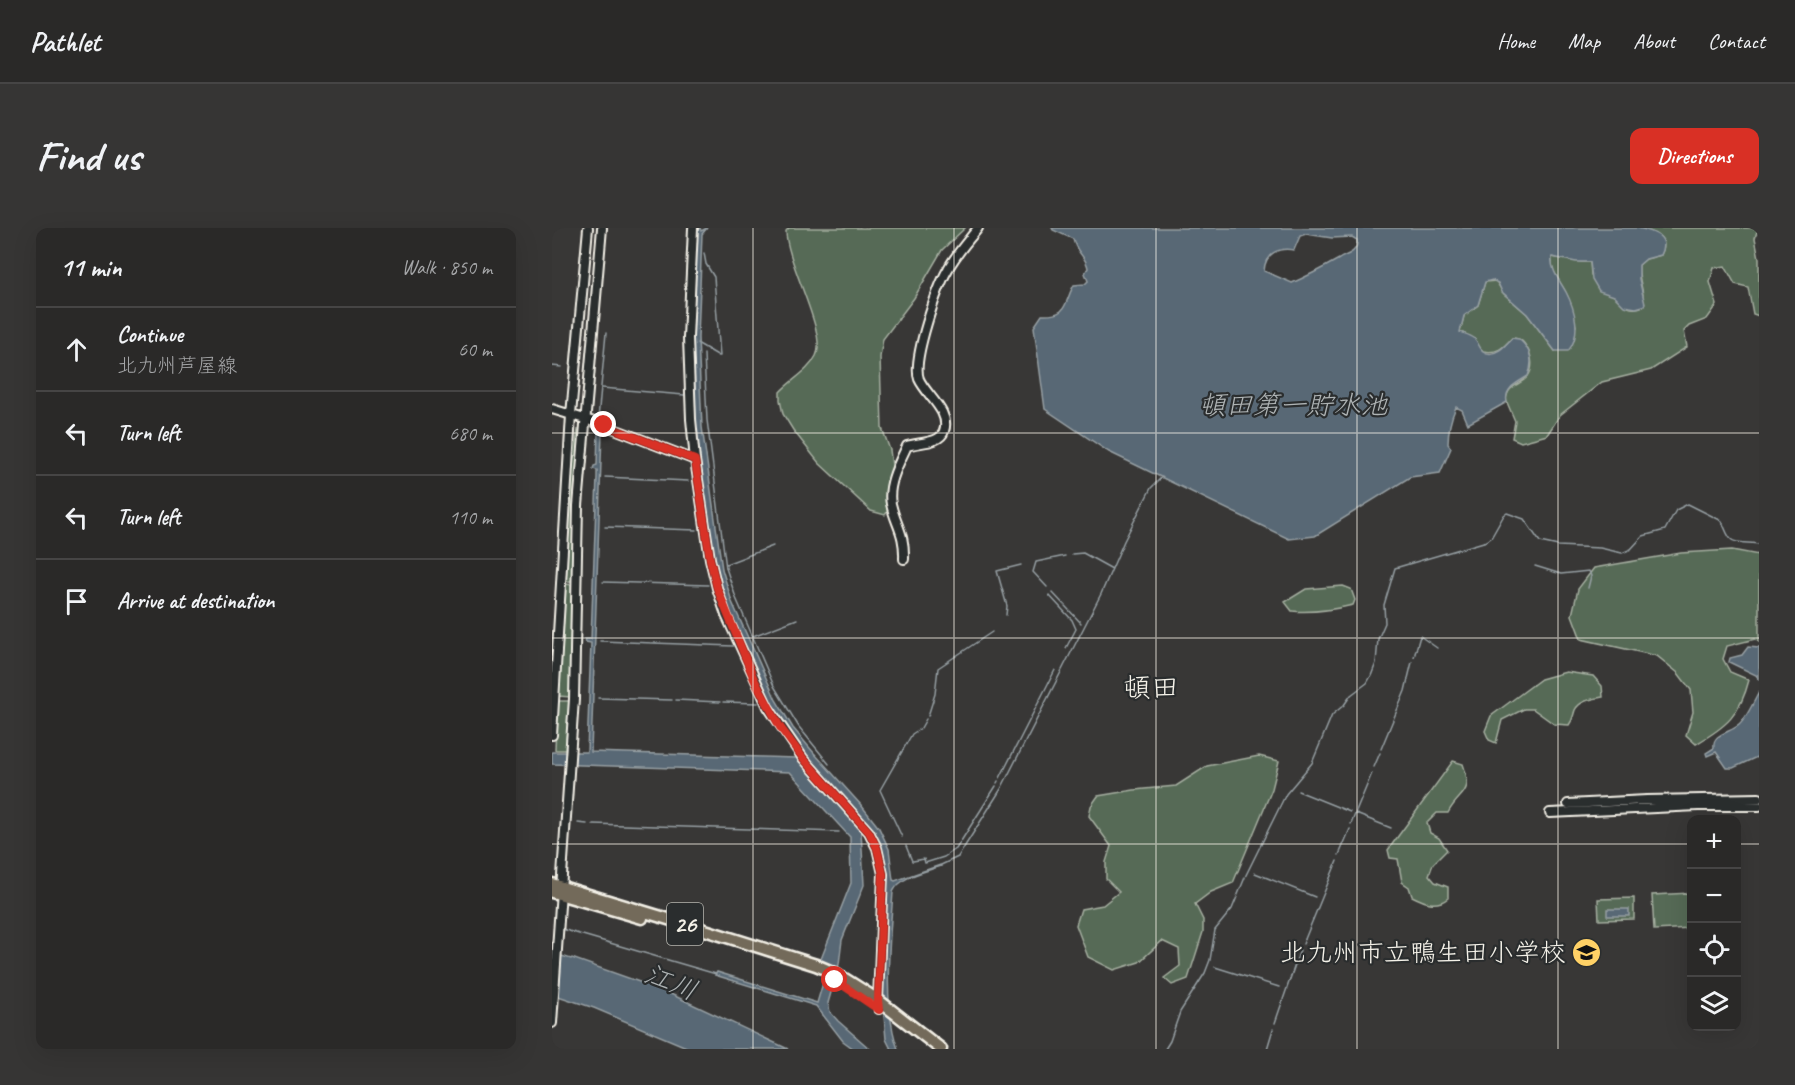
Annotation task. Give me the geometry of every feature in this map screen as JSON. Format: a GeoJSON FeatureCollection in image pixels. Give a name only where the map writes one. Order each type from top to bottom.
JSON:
{"type":"FeatureCollection","features":[{"type":"Feature","properties":{"kind":"main road","name":"26"},"geometry":{"type":"LineString","coordinates":[[556,889],[817,968],[836,977],[879,1005],[941,1049]]}},
{"type":"Feature","properties":{"kind":"main road","name":"26"},"geometry":{"type":"LineString","coordinates":[[879,1005],[931,1049]]}},
{"type":"Feature","properties":{"kind":"street"},"geometry":{"type":"LineString","coordinates":[[552,735],[572,415],[588,228]]}},
{"type":"Feature","properties":{"kind":"street"},"geometry":{"type":"LineString","coordinates":[[552,1023],[560,907],[556,889],[574,699],[578,506],[602,228]]}},
{"type":"Feature","properties":{"kind":"street"},"geometry":{"type":"LineString","coordinates":[[693,228],[688,338],[695,460],[710,559],[717,588],[754,679],[780,727],[803,758],[869,832],[877,848],[883,874],[879,1005]]}},
{"type":"Feature","properties":{"kind":"street"},"geometry":{"type":"LineString","coordinates":[[904,559],[903,537],[891,502],[890,491],[907,446],[918,442],[935,441],[943,435],[945,429],[942,413],[919,380],[917,366],[921,342],[948,268],[978,228]]}},
{"type":"Feature","properties":{"kind":"street"},"geometry":{"type":"LineString","coordinates":[[552,409],[695,460]]}},
{"type":"Feature","properties":{"kind":"street"},"geometry":{"type":"LineString","coordinates":[[1568,804],[1759,798]]}},
{"type":"Feature","properties":{"kind":"street"},"geometry":{"type":"LineString","coordinates":[[1550,813],[1698,806],[1759,806]]}},
{"type":"Feature","properties":{"kind":"green space"},"geometry":{"type":"Polygon","coordinates":[[[789,228],[965,228],[942,250],[914,298],[883,339],[880,357],[882,428],[890,450],[893,484],[885,515],[871,511],[819,463],[783,414],[780,392],[809,367],[816,356],[818,346],[812,315],[792,261],[786,231],[789,228]]]}},
{"type":"Feature","properties":{"kind":"green space"},"geometry":{"type":"Polygon","coordinates":[[[1637,228],[1758,228],[1755,238],[1759,258],[1759,316],[1753,314],[1748,287],[1735,284],[1725,266],[1714,268],[1710,282],[1717,305],[1707,319],[1689,326],[1684,331],[1687,347],[1651,370],[1602,382],[1560,415],[1547,435],[1521,442],[1512,438],[1515,421],[1506,400],[1507,395],[1530,373],[1532,362],[1530,355],[1523,342],[1515,338],[1496,351],[1483,351],[1467,335],[1460,332],[1464,316],[1478,305],[1485,282],[1496,281],[1504,294],[1527,314],[1555,351],[1576,326],[1568,297],[1553,267],[1552,257],[1590,262],[1591,275],[1616,298],[1628,307],[1641,307],[1643,296],[1639,265],[1646,259],[1661,255],[1664,243],[1654,233],[1637,228]]]}},
{"type":"Feature","properties":{"kind":"green space"},"geometry":{"type":"Polygon","coordinates":[[[578,430],[580,431],[573,581],[565,581],[570,488],[578,430]]]}},
{"type":"Feature","properties":{"kind":"green space"},"geometry":{"type":"Polygon","coordinates":[[[1732,550],[1759,555],[1759,642],[1755,639],[1727,646],[1723,659],[1730,672],[1749,680],[1741,702],[1731,718],[1696,744],[1686,735],[1693,712],[1691,690],[1678,673],[1657,656],[1581,639],[1572,615],[1578,589],[1594,568],[1681,553],[1732,550]]]}},
{"type":"Feature","properties":{"kind":"green space"},"geometry":{"type":"Polygon","coordinates":[[[565,584],[573,585],[571,697],[558,696],[565,584]]]}},
{"type":"Feature","properties":{"kind":"green space"},"geometry":{"type":"Polygon","coordinates":[[[1343,586],[1351,589],[1355,600],[1353,605],[1322,611],[1300,612],[1292,611],[1285,602],[1306,589],[1343,586]]]}},
{"type":"Feature","properties":{"kind":"green space"},"geometry":{"type":"Polygon","coordinates":[[[1566,672],[1593,676],[1602,686],[1603,697],[1580,704],[1569,725],[1554,724],[1533,709],[1524,709],[1502,720],[1496,743],[1489,740],[1485,731],[1491,716],[1541,679],[1566,672]]]}},
{"type":"Feature","properties":{"kind":"green space"},"geometry":{"type":"Polygon","coordinates":[[[557,701],[570,701],[565,750],[555,750],[557,701]]]}},
{"type":"Feature","properties":{"kind":"green space"},"geometry":{"type":"Polygon","coordinates":[[[1259,756],[1279,761],[1272,789],[1233,883],[1211,892],[1195,904],[1203,920],[1203,932],[1188,979],[1172,985],[1164,978],[1180,966],[1179,949],[1162,941],[1139,962],[1114,970],[1088,957],[1076,925],[1081,909],[1103,905],[1119,892],[1106,879],[1106,862],[1111,846],[1089,816],[1091,806],[1098,796],[1176,786],[1207,766],[1259,756]]]}},
{"type":"Feature","properties":{"kind":"green space"},"geometry":{"type":"Polygon","coordinates":[[[1453,761],[1463,764],[1467,782],[1464,792],[1448,813],[1437,813],[1427,823],[1430,833],[1439,838],[1447,850],[1433,864],[1429,875],[1435,882],[1448,887],[1448,898],[1439,903],[1430,903],[1412,896],[1409,887],[1402,882],[1398,859],[1390,858],[1388,850],[1453,761]]]}},
{"type":"Feature","properties":{"kind":"green space"},"geometry":{"type":"Polygon","coordinates":[[[1687,893],[1687,928],[1654,930],[1652,895],[1687,893]]]}},
{"type":"Feature","properties":{"kind":"green space"},"geometry":{"type":"Polygon","coordinates":[[[1634,898],[1634,919],[1599,920],[1598,899],[1634,898]]]}},
{"type":"Feature","properties":{"kind":"water"},"geometry":{"type":"Polygon","coordinates":[[[697,228],[701,231],[707,228],[702,234],[698,338],[702,427],[722,569],[732,602],[776,700],[793,728],[879,828],[889,849],[893,880],[941,866],[907,878],[893,892],[889,993],[893,1032],[898,1049],[891,1049],[886,1039],[882,992],[885,866],[882,852],[860,815],[795,742],[772,707],[760,684],[719,585],[695,422],[692,365],[697,228]]]}},
{"type":"Feature","properties":{"kind":"water","name":"頓田第一貯水池"},"geometry":{"type":"Polygon","coordinates":[[[1052,228],[1637,228],[1654,233],[1664,243],[1661,255],[1646,259],[1639,265],[1639,279],[1645,304],[1636,308],[1624,306],[1614,296],[1599,291],[1592,279],[1590,262],[1576,262],[1552,257],[1554,270],[1569,299],[1576,322],[1575,337],[1568,351],[1555,351],[1527,314],[1502,292],[1498,283],[1492,280],[1485,282],[1478,305],[1464,316],[1460,332],[1474,338],[1482,350],[1487,353],[1499,350],[1512,338],[1519,339],[1530,356],[1531,365],[1528,376],[1509,389],[1507,402],[1468,424],[1462,410],[1456,407],[1449,435],[1448,444],[1451,448],[1440,473],[1410,477],[1315,536],[1289,539],[1109,452],[1045,409],[1034,327],[1042,315],[1051,315],[1064,308],[1074,285],[1085,284],[1088,281],[1085,273],[1088,268],[1087,264],[1073,239],[1052,228]],[[1306,234],[1300,236],[1294,250],[1283,249],[1270,256],[1264,271],[1292,283],[1349,254],[1357,245],[1357,240],[1352,237],[1332,238],[1306,234]]]}},
{"type":"Feature","properties":{"kind":"water"},"geometry":{"type":"Polygon","coordinates":[[[598,431],[602,432],[591,752],[796,758],[861,831],[864,885],[842,940],[839,964],[828,1003],[830,1012],[838,1021],[870,1049],[854,1049],[843,1041],[816,1006],[715,975],[717,972],[817,1003],[823,983],[821,959],[851,883],[850,837],[790,772],[552,764],[552,752],[587,752],[591,643],[586,642],[585,639],[591,639],[597,477],[597,470],[593,469],[597,465],[598,431]]]}},
{"type":"Feature","properties":{"kind":"water"},"geometry":{"type":"Polygon","coordinates":[[[1748,647],[1759,648],[1759,679],[1756,675],[1729,662],[1730,658],[1742,655],[1748,647]]]}},
{"type":"Feature","properties":{"kind":"water"},"geometry":{"type":"Polygon","coordinates":[[[1759,692],[1759,756],[1733,768],[1727,768],[1716,752],[1707,756],[1706,753],[1714,748],[1714,743],[1719,736],[1735,728],[1741,722],[1759,692]]]}},
{"type":"Feature","properties":{"kind":"water"},"geometry":{"type":"Polygon","coordinates":[[[1607,909],[1629,909],[1629,916],[1607,916],[1607,909]]]}},
{"type":"Feature","properties":{"kind":"water"},"geometry":{"type":"Polygon","coordinates":[[[552,953],[662,990],[788,1049],[691,1049],[594,1008],[552,994],[552,953]]]}},
{"type":"Feature","properties":{"kind":"waterway"},"geometry":{"type":"LineString","coordinates":[[704,253],[706,264],[714,277],[720,356]]}},
{"type":"Feature","properties":{"kind":"waterway"},"geometry":{"type":"LineString","coordinates":[[598,419],[606,333]]}},
{"type":"Feature","properties":{"kind":"waterway"},"geometry":{"type":"LineString","coordinates":[[697,343],[719,356]]}},
{"type":"Feature","properties":{"kind":"waterway"},"geometry":{"type":"LineString","coordinates":[[704,354],[707,420],[726,568],[736,598],[774,686],[799,727],[829,764]]}},
{"type":"Feature","properties":{"kind":"waterway"},"geometry":{"type":"LineString","coordinates":[[552,366],[562,367]]}},
{"type":"Feature","properties":{"kind":"waterway"},"geometry":{"type":"LineString","coordinates":[[602,388],[684,395]]}},
{"type":"Feature","properties":{"kind":"waterway"},"geometry":{"type":"LineString","coordinates":[[605,477],[688,481]]}},
{"type":"Feature","properties":{"kind":"waterway"},"geometry":{"type":"LineString","coordinates":[[941,865],[958,857],[1001,789],[1101,594],[1124,541],[1151,488],[1162,477]]}},
{"type":"Feature","properties":{"kind":"waterway"},"geometry":{"type":"LineString","coordinates":[[1165,1049],[1180,1012],[1205,973],[1210,960],[1215,930],[1232,909],[1286,794],[1312,763],[1332,715],[1344,705],[1351,695],[1367,683],[1371,676],[1376,663],[1378,639],[1385,623],[1384,605],[1395,568],[1487,541],[1507,513],[1524,519],[1540,542],[1558,546],[1600,548],[1622,553],[1631,549],[1643,536],[1665,530],[1676,510],[1688,504],[1722,521],[1728,536],[1734,542],[1759,544]]}},
{"type":"Feature","properties":{"kind":"waterway"},"geometry":{"type":"LineString","coordinates":[[605,527],[697,530]]}},
{"type":"Feature","properties":{"kind":"waterway"},"geometry":{"type":"LineString","coordinates":[[726,564],[773,546]]}},
{"type":"Feature","properties":{"kind":"waterway"},"geometry":{"type":"LineString","coordinates":[[1072,554],[1083,553],[1112,569]]}},
{"type":"Feature","properties":{"kind":"waterway"},"geometry":{"type":"LineString","coordinates":[[1047,587],[1033,572],[1036,562],[1065,556]]}},
{"type":"Feature","properties":{"kind":"waterway"},"geometry":{"type":"LineString","coordinates":[[1006,615],[1007,606],[997,571],[1021,565]]}},
{"type":"Feature","properties":{"kind":"waterway"},"geometry":{"type":"LineString","coordinates":[[1535,566],[1561,574],[1589,571],[1591,576],[1588,588]]}},
{"type":"Feature","properties":{"kind":"waterway"},"geometry":{"type":"LineString","coordinates":[[603,582],[708,585]]}},
{"type":"Feature","properties":{"kind":"waterway"},"geometry":{"type":"LineString","coordinates":[[1052,592],[1081,623]]}},
{"type":"Feature","properties":{"kind":"waterway"},"geometry":{"type":"LineString","coordinates":[[1049,595],[1072,620],[1076,629],[1066,648]]}},
{"type":"Feature","properties":{"kind":"waterway"},"geometry":{"type":"LineString","coordinates":[[753,636],[797,619]]}},
{"type":"Feature","properties":{"kind":"waterway"},"geometry":{"type":"LineString","coordinates":[[928,716],[935,694],[938,668],[992,632]]}},
{"type":"Feature","properties":{"kind":"waterway"},"geometry":{"type":"LineString","coordinates":[[1414,657],[1420,636],[1437,648]]}},
{"type":"Feature","properties":{"kind":"waterway"},"geometry":{"type":"LineString","coordinates":[[600,641],[733,646]]}},
{"type":"Feature","properties":{"kind":"waterway"},"geometry":{"type":"LineString","coordinates":[[1381,749],[1405,691],[1412,662]]}},
{"type":"Feature","properties":{"kind":"waterway"},"geometry":{"type":"LineString","coordinates":[[1000,778],[1055,670]]}},
{"type":"Feature","properties":{"kind":"waterway"},"geometry":{"type":"LineString","coordinates":[[598,698],[672,700]]}},
{"type":"Feature","properties":{"kind":"waterway"},"geometry":{"type":"LineString","coordinates":[[676,700],[720,702]]}},
{"type":"Feature","properties":{"kind":"waterway"},"geometry":{"type":"LineString","coordinates":[[723,702],[758,703]]}},
{"type":"Feature","properties":{"kind":"waterway"},"geometry":{"type":"LineString","coordinates":[[902,837],[880,790],[912,734],[921,728],[926,719]]}},
{"type":"Feature","properties":{"kind":"waterway"},"geometry":{"type":"LineString","coordinates":[[1374,767],[1380,753]]}},
{"type":"Feature","properties":{"kind":"waterway"},"geometry":{"type":"LineString","coordinates":[[1351,824],[1372,773]]}},
{"type":"Feature","properties":{"kind":"waterway"},"geometry":{"type":"LineString","coordinates":[[913,861],[924,859],[925,863],[944,857],[956,849],[996,786]]}},
{"type":"Feature","properties":{"kind":"waterway"},"geometry":{"type":"LineString","coordinates":[[1298,791],[1350,812]]}},
{"type":"Feature","properties":{"kind":"waterway"},"geometry":{"type":"LineString","coordinates":[[1356,814],[1391,828]]}},
{"type":"Feature","properties":{"kind":"waterway"},"geometry":{"type":"LineString","coordinates":[[578,823],[587,824]]}},
{"type":"Feature","properties":{"kind":"waterway"},"geometry":{"type":"LineString","coordinates":[[593,824],[839,832]]}},
{"type":"Feature","properties":{"kind":"waterway"},"geometry":{"type":"LineString","coordinates":[[1339,855],[1350,829]]}},
{"type":"Feature","properties":{"kind":"waterway"},"geometry":{"type":"LineString","coordinates":[[906,846],[912,861]]}},
{"type":"Feature","properties":{"kind":"waterway"},"geometry":{"type":"LineString","coordinates":[[1303,944],[1337,861]]}},
{"type":"Feature","properties":{"kind":"waterway"},"geometry":{"type":"LineString","coordinates":[[1255,873],[1315,897]]}},
{"type":"Feature","properties":{"kind":"waterway","name":"江川"},"geometry":{"type":"LineString","coordinates":[[562,929],[716,974]]}},
{"type":"Feature","properties":{"kind":"waterway"},"geometry":{"type":"LineString","coordinates":[[1275,1023],[1300,950]]}},
{"type":"Feature","properties":{"kind":"waterway"},"geometry":{"type":"LineString","coordinates":[[1215,967],[1279,987]]}},
{"type":"Feature","properties":{"kind":"waterway"},"geometry":{"type":"LineString","coordinates":[[1267,1049],[1273,1029]]}},
{"type":"Feature","properties":{"kind":"place","name":"北九州市立鴨生田小学校"},"geometry":{"type":"Point","coordinates":[1587,952]}},
{"type":"Feature","properties":{"kind":"district","name":"頓田"},"geometry":{"type":"Point","coordinates":[1151,687]}},
{"type":"Feature","properties":{"kind":"route"},"geometry":{"type":"LineString","coordinates":[[604,425],[695,460],[710,559],[717,588],[726,615],[754,679],[780,727],[803,758],[869,832],[877,848],[883,874],[879,1010],[835,980]]}}]}
